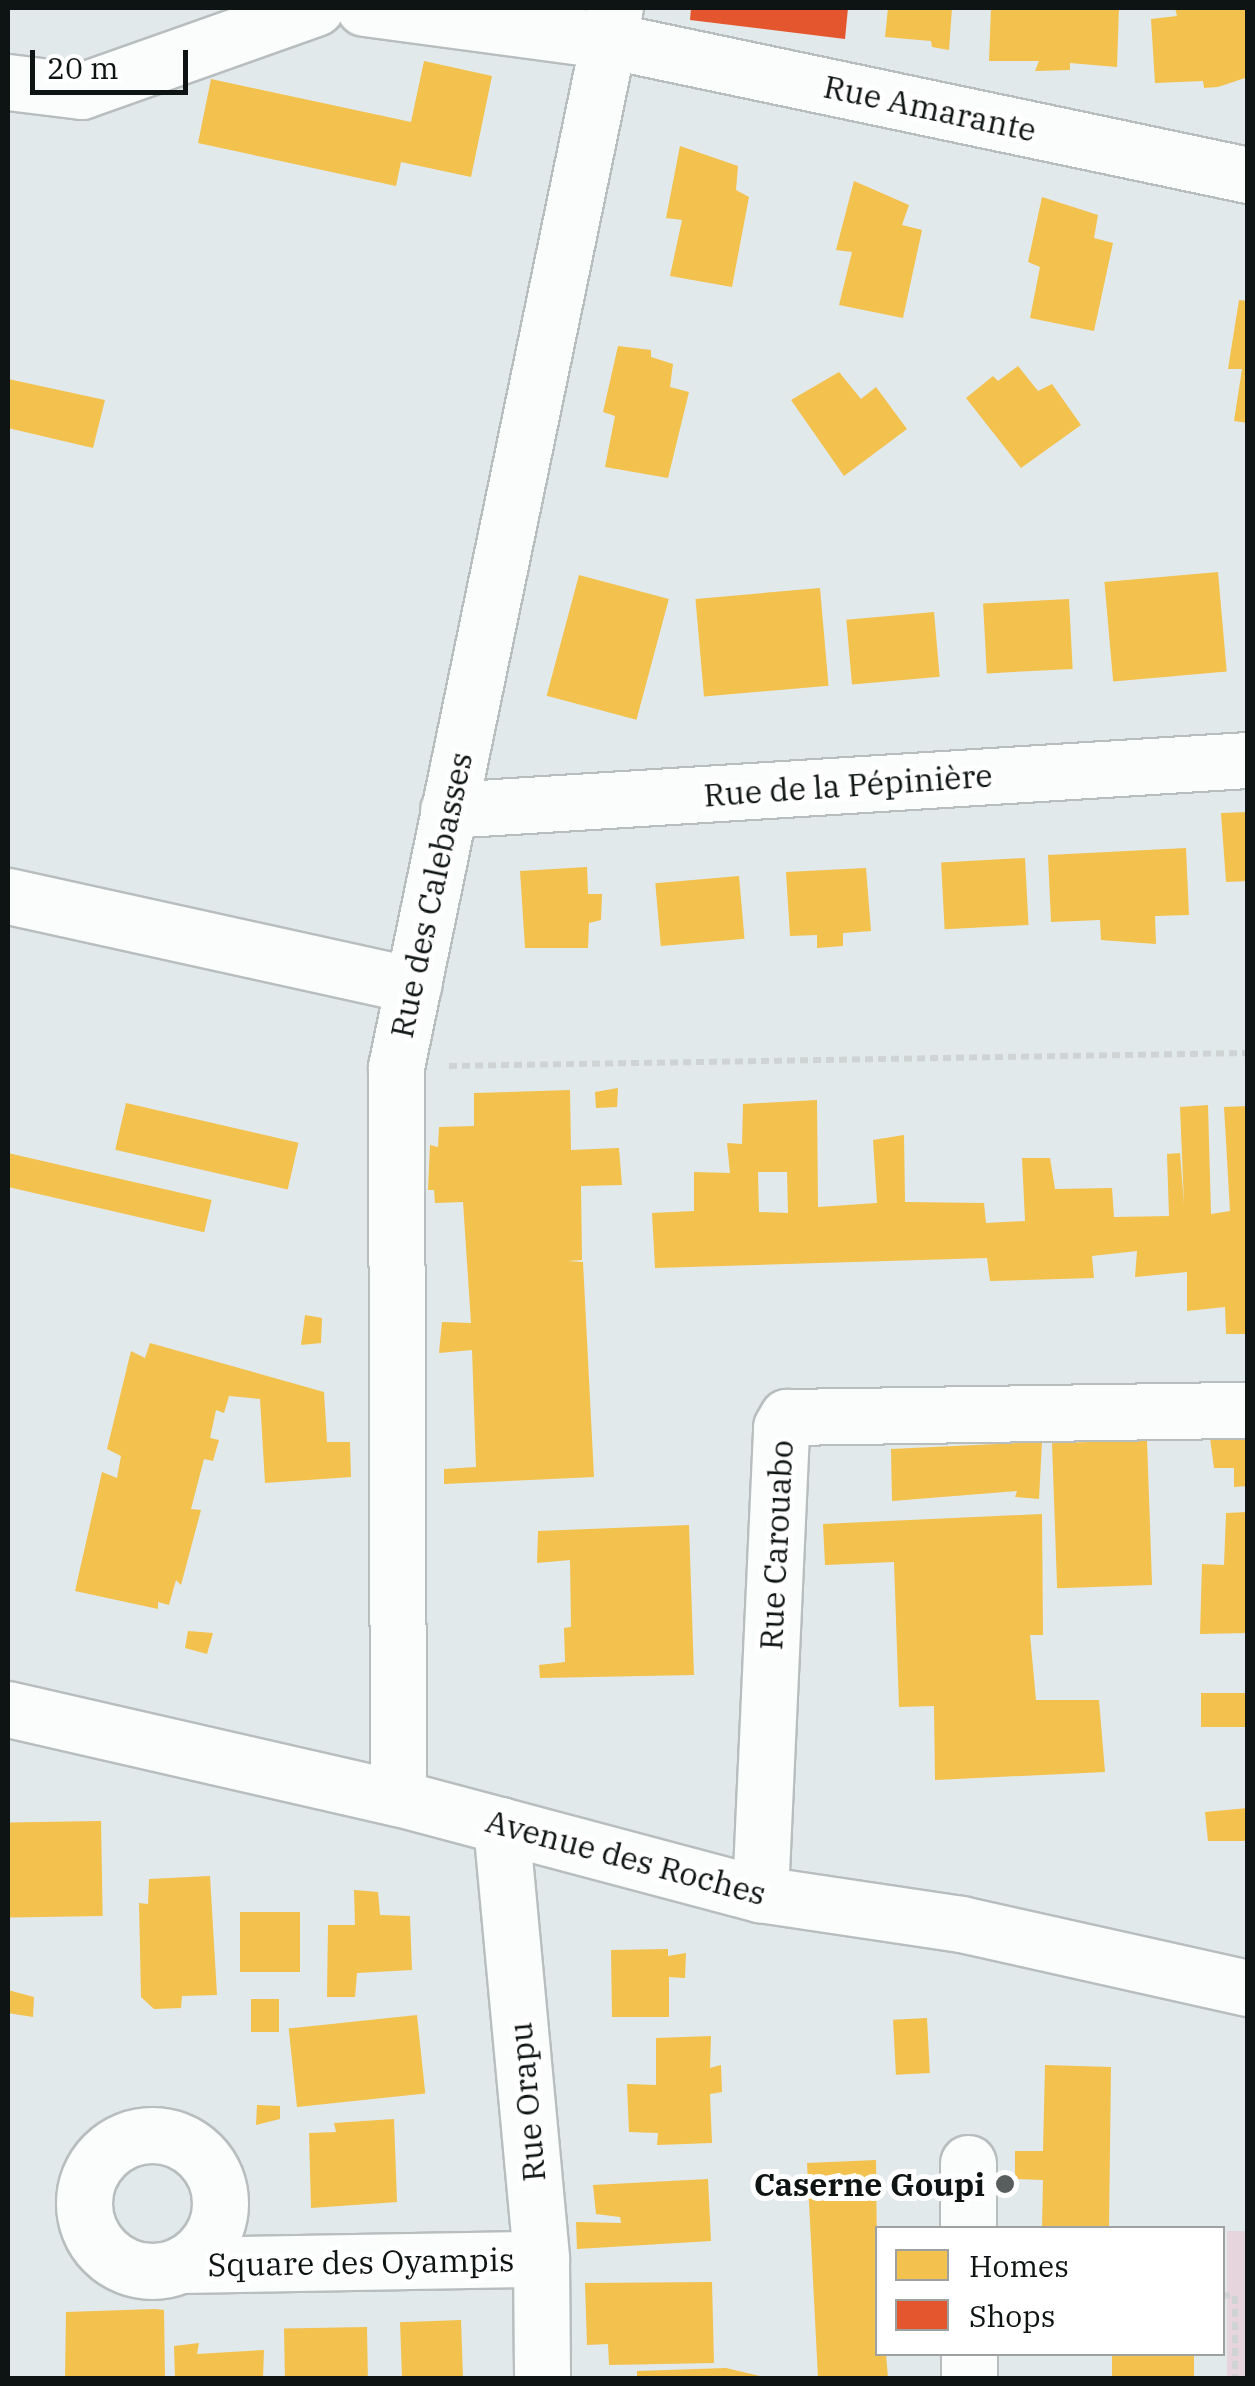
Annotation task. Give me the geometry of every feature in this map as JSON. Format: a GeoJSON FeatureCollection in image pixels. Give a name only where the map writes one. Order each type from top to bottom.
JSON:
{"type":"FeatureCollection","features":[{"type":"Feature","properties":{"kind":"street"},"geometry":{"type":"LineString","coordinates":[[8,82],[81,92],[316,8]]}},
{"type":"Feature","properties":{"kind":"street","name":"Rue Amarante"},"geometry":{"type":"LineString","coordinates":[[364,8],[613,24],[1248,175]]}},
{"type":"Feature","properties":{"kind":"street","name":"Rue des Calebasses"},"geometry":{"type":"LineString","coordinates":[[398,1798],[396,1067],[613,24]]}},
{"type":"Feature","properties":{"kind":"street","name":"Rue de la Pépinière"},"geometry":{"type":"LineString","coordinates":[[448,810],[1248,760]]}},
{"type":"Feature","properties":{"kind":"street"},"geometry":{"type":"LineString","coordinates":[[8,896],[413,985]]}},
{"type":"Feature","properties":{"kind":"street","name":"Rue Carouabo"},"geometry":{"type":"LineString","coordinates":[[760,1894],[781,1427],[787,1417],[1248,1410]]}},
{"type":"Feature","properties":{"kind":"street","name":"Avenue des Roches"},"geometry":{"type":"LineString","coordinates":[[8,1709],[398,1798],[760,1894],[961,1924],[1248,1988]]}},
{"type":"Feature","properties":{"kind":"street","name":"Rue Orapu"},"geometry":{"type":"LineString","coordinates":[[501,1825],[541,2259],[542,2378]]}},
{"type":"Feature","properties":{"kind":"street"},"geometry":{"type":"LineString","coordinates":[[968,2163],[968,2226]]}},
{"type":"Feature","properties":{"kind":"street","name":"Square des Oyampis"},"geometry":{"type":"LineString","coordinates":[[181,2266],[541,2259]]}},
{"type":"Feature","properties":{"kind":"path"},"geometry":{"type":"LineString","coordinates":[[396,1067],[1248,1053]]}},
{"type":"Feature","properties":{"kind":"path"},"geometry":{"type":"LineString","coordinates":[[1225,2296],[1235,2296],[1235,2378]]}},
{"type":"Feature","properties":{"kind":"shaded area"},"geometry":{"type":"Polygon","coordinates":[[[1227,2231],[1247,2231],[1247,2378],[1227,2378],[1227,2231]]]}},
{"type":"Feature","properties":{"kind":"building: Homes"},"geometry":{"type":"Polygon","coordinates":[[[888,8],[952,8],[949,50],[932,47],[931,41],[885,37],[888,8]]]}},
{"type":"Feature","properties":{"kind":"building: Homes"},"geometry":{"type":"Polygon","coordinates":[[[991,8],[1119,8],[1117,67],[1070,63],[1070,70],[1035,71],[1039,61],[989,61],[991,8]]]}},
{"type":"Feature","properties":{"kind":"building: Homes"},"geometry":{"type":"Polygon","coordinates":[[[1175,8],[1248,8],[1248,77],[1204,88],[1203,81],[1155,83],[1151,19],[1177,16],[1175,8]]]}},
{"type":"Feature","properties":{"kind":"building: Homes"},"geometry":{"type":"Polygon","coordinates":[[[424,61],[492,76],[471,177],[401,162],[396,186],[198,143],[211,79],[411,122],[424,61]]]}},
{"type":"Feature","properties":{"kind":"building: Homes"},"geometry":{"type":"Polygon","coordinates":[[[680,146],[738,166],[736,190],[749,197],[732,287],[670,276],[682,220],[666,218],[680,146]]]}},
{"type":"Feature","properties":{"kind":"building: Homes"},"geometry":{"type":"Polygon","coordinates":[[[854,181],[909,205],[902,225],[922,230],[903,318],[839,305],[852,252],[836,250],[854,181]]]}},
{"type":"Feature","properties":{"kind":"building: Homes"},"geometry":{"type":"Polygon","coordinates":[[[1042,197],[1098,215],[1094,238],[1113,243],[1094,331],[1030,318],[1040,267],[1028,262],[1042,197]]]}},
{"type":"Feature","properties":{"kind":"building: Homes"},"geometry":{"type":"Polygon","coordinates":[[[1239,300],[1248,301],[1248,423],[1234,421],[1242,369],[1228,369],[1239,300]]]}},
{"type":"Feature","properties":{"kind":"building: Homes"},"geometry":{"type":"Polygon","coordinates":[[[618,346],[651,350],[651,357],[673,364],[670,387],[689,392],[668,478],[605,467],[615,416],[603,412],[618,346]]]}},
{"type":"Feature","properties":{"kind":"building: Homes"},"geometry":{"type":"Polygon","coordinates":[[[1018,366],[1038,391],[1052,384],[1081,425],[1021,468],[966,398],[993,376],[998,381],[1018,366]]]}},
{"type":"Feature","properties":{"kind":"building: Homes"},"geometry":{"type":"Polygon","coordinates":[[[839,372],[861,399],[876,387],[907,429],[844,476],[791,400],[839,372]]]}},
{"type":"Feature","properties":{"kind":"building: Homes"},"geometry":{"type":"Polygon","coordinates":[[[8,379],[105,400],[93,448],[8,428],[8,379]]]}},
{"type":"Feature","properties":{"kind":"building: Homes"},"geometry":{"type":"Polygon","coordinates":[[[1218,572],[1227,672],[1113,682],[1104,582],[1218,572]]]}},
{"type":"Feature","properties":{"kind":"building: Homes"},"geometry":{"type":"Polygon","coordinates":[[[579,575],[669,599],[636,720],[547,696],[579,575]]]}},
{"type":"Feature","properties":{"kind":"building: Homes"},"geometry":{"type":"Polygon","coordinates":[[[820,588],[829,686],[704,697],[695,599],[820,588]]]}},
{"type":"Feature","properties":{"kind":"building: Homes"},"geometry":{"type":"Polygon","coordinates":[[[1069,599],[1073,669],[987,673],[983,604],[1069,599]]]}},
{"type":"Feature","properties":{"kind":"building: Homes"},"geometry":{"type":"Polygon","coordinates":[[[934,612],[940,677],[852,684],[846,620],[934,612]]]}},
{"type":"Feature","properties":{"kind":"building: Homes"},"geometry":{"type":"Polygon","coordinates":[[[1248,812],[1248,881],[1226,882],[1221,813],[1248,812]]]}},
{"type":"Feature","properties":{"kind":"building: Homes"},"geometry":{"type":"Polygon","coordinates":[[[1186,848],[1189,915],[1155,916],[1156,944],[1101,940],[1100,920],[1051,922],[1048,855],[1186,848]]]}},
{"type":"Feature","properties":{"kind":"building: Homes"},"geometry":{"type":"Polygon","coordinates":[[[1025,858],[1029,925],[945,929],[941,862],[1025,858]]]}},
{"type":"Feature","properties":{"kind":"building: Homes"},"geometry":{"type":"Polygon","coordinates":[[[587,867],[588,894],[602,894],[601,920],[589,923],[588,948],[525,948],[520,871],[587,867]]]}},
{"type":"Feature","properties":{"kind":"building: Homes"},"geometry":{"type":"Polygon","coordinates":[[[866,868],[871,931],[843,933],[843,946],[817,948],[817,935],[790,936],[786,872],[866,868]]]}},
{"type":"Feature","properties":{"kind":"building: Homes"},"geometry":{"type":"Polygon","coordinates":[[[739,876],[744,939],[661,946],[655,883],[739,876]]]}},
{"type":"Feature","properties":{"kind":"building: Homes"},"geometry":{"type":"Polygon","coordinates":[[[618,1088],[617,1107],[596,1108],[595,1092],[618,1088]]]}},
{"type":"Feature","properties":{"kind":"building: Homes"},"geometry":{"type":"Polygon","coordinates":[[[570,1090],[571,1150],[619,1148],[622,1185],[581,1186],[582,1260],[567,1261],[583,1262],[594,1477],[444,1484],[444,1469],[476,1467],[472,1350],[439,1353],[442,1322],[471,1323],[463,1202],[435,1203],[434,1190],[428,1190],[430,1145],[438,1147],[439,1127],[474,1126],[474,1093],[570,1090]]]}},
{"type":"Feature","properties":{"kind":"building: Homes"},"geometry":{"type":"Polygon","coordinates":[[[817,1100],[818,1207],[877,1203],[873,1140],[904,1135],[905,1202],[984,1203],[986,1223],[1025,1221],[1022,1158],[1050,1158],[1055,1189],[1112,1188],[1114,1217],[1169,1216],[1167,1154],[1180,1153],[1184,1205],[1180,1107],[1208,1105],[1211,1214],[1230,1211],[1224,1107],[1248,1106],[1248,1334],[1226,1334],[1225,1307],[1187,1311],[1187,1272],[1135,1277],[1137,1251],[1092,1256],[1094,1278],[990,1281],[987,1258],[655,1268],[652,1213],[694,1211],[694,1172],[730,1173],[727,1143],[742,1144],[743,1104],[817,1100]],[[758,1172],[759,1212],[788,1213],[787,1172],[758,1172]]]}},
{"type":"Feature","properties":{"kind":"building: Homes"},"geometry":{"type":"Polygon","coordinates":[[[126,1103],[298,1143],[288,1190],[115,1150],[126,1103]]]}},
{"type":"Feature","properties":{"kind":"building: Homes"},"geometry":{"type":"Polygon","coordinates":[[[8,1153],[212,1200],[204,1232],[8,1187],[8,1153]]]}},
{"type":"Feature","properties":{"kind":"building: Homes"},"geometry":{"type":"Polygon","coordinates":[[[305,1315],[322,1318],[321,1343],[301,1345],[305,1315]]]}},
{"type":"Feature","properties":{"kind":"building: Homes"},"geometry":{"type":"Polygon","coordinates":[[[150,1343],[324,1392],[327,1442],[350,1442],[351,1477],[265,1483],[260,1399],[229,1396],[224,1413],[216,1410],[210,1438],[219,1440],[213,1461],[204,1459],[191,1509],[201,1510],[181,1585],[176,1580],[169,1605],[158,1602],[158,1609],[75,1591],[102,1472],[117,1478],[121,1456],[107,1449],[131,1351],[145,1358],[150,1343]]]}},
{"type":"Feature","properties":{"kind":"building: Homes"},"geometry":{"type":"Polygon","coordinates":[[[1248,1436],[1248,1486],[1234,1487],[1234,1468],[1214,1468],[1210,1438],[1248,1436]]]}},
{"type":"Feature","properties":{"kind":"building: Homes"},"geometry":{"type":"Polygon","coordinates":[[[1147,1440],[1152,1585],[1057,1588],[1052,1443],[1147,1440]]]}},
{"type":"Feature","properties":{"kind":"building: Homes"},"geometry":{"type":"Polygon","coordinates":[[[1042,1442],[1039,1499],[1015,1497],[1017,1491],[892,1501],[891,1449],[1042,1442]]]}},
{"type":"Feature","properties":{"kind":"building: Homes"},"geometry":{"type":"Polygon","coordinates":[[[1248,1512],[1248,1633],[1200,1634],[1202,1564],[1224,1565],[1226,1513],[1248,1512]]]}},
{"type":"Feature","properties":{"kind":"building: Homes"},"geometry":{"type":"Polygon","coordinates":[[[1042,1514],[1043,1635],[1030,1635],[1036,1700],[1099,1700],[1105,1772],[935,1780],[934,1706],[899,1707],[894,1562],[825,1565],[823,1524],[1042,1514]]]}},
{"type":"Feature","properties":{"kind":"building: Homes"},"geometry":{"type":"Polygon","coordinates":[[[689,1525],[694,1675],[540,1678],[539,1665],[565,1662],[564,1628],[571,1627],[570,1560],[537,1563],[538,1531],[689,1525]]]}},
{"type":"Feature","properties":{"kind":"building: Homes"},"geometry":{"type":"Polygon","coordinates":[[[188,1631],[213,1633],[207,1654],[185,1648],[188,1631]]]}},
{"type":"Feature","properties":{"kind":"building: Homes"},"geometry":{"type":"Polygon","coordinates":[[[1201,1693],[1248,1693],[1248,1727],[1201,1727],[1201,1693]]]}},
{"type":"Feature","properties":{"kind":"building: Homes"},"geometry":{"type":"Polygon","coordinates":[[[1248,1808],[1248,1841],[1208,1841],[1205,1812],[1248,1808]]]}},
{"type":"Feature","properties":{"kind":"building: Homes"},"geometry":{"type":"Polygon","coordinates":[[[101,1821],[103,1916],[10,1918],[8,1823],[101,1821]]]}},
{"type":"Feature","properties":{"kind":"building: Homes"},"geometry":{"type":"Polygon","coordinates":[[[210,1876],[217,1995],[182,1996],[181,2008],[154,2009],[141,1997],[139,1903],[148,1904],[149,1879],[210,1876]]]}},
{"type":"Feature","properties":{"kind":"building: Homes"},"geometry":{"type":"Polygon","coordinates":[[[354,1890],[378,1892],[380,1915],[410,1916],[412,1970],[357,1973],[355,1997],[327,1997],[328,1925],[355,1925],[354,1890]]]}},
{"type":"Feature","properties":{"kind":"building: Homes"},"geometry":{"type":"Polygon","coordinates":[[[240,1912],[300,1912],[300,1972],[240,1972],[240,1912]]]}},
{"type":"Feature","properties":{"kind":"building: Homes"},"geometry":{"type":"Polygon","coordinates":[[[668,1949],[668,1956],[686,1953],[685,1978],[669,1977],[669,2017],[612,2017],[611,1950],[668,1949]]]}},
{"type":"Feature","properties":{"kind":"building: Homes"},"geometry":{"type":"Polygon","coordinates":[[[8,1990],[34,1997],[33,2017],[8,2013],[8,1990]]]}},
{"type":"Feature","properties":{"kind":"building: Homes"},"geometry":{"type":"Polygon","coordinates":[[[251,1999],[279,1999],[279,2032],[251,2032],[251,1999]]]}},
{"type":"Feature","properties":{"kind":"building: Homes"},"geometry":{"type":"Polygon","coordinates":[[[417,2015],[425,2094],[297,2107],[289,2028],[417,2015]]]}},
{"type":"Feature","properties":{"kind":"building: Homes"},"geometry":{"type":"Polygon","coordinates":[[[927,2018],[930,2073],[896,2075],[893,2020],[927,2018]]]}},
{"type":"Feature","properties":{"kind":"building: Homes"},"geometry":{"type":"Polygon","coordinates":[[[711,2036],[710,2068],[721,2065],[722,2092],[710,2094],[712,2143],[657,2145],[658,2133],[629,2132],[627,2084],[656,2085],[656,2038],[711,2036]]]}},
{"type":"Feature","properties":{"kind":"building: Homes"},"geometry":{"type":"Polygon","coordinates":[[[1045,2065],[1111,2067],[1109,2226],[1042,2226],[1043,2180],[1015,2179],[1015,2151],[1043,2151],[1045,2065]]]}},
{"type":"Feature","properties":{"kind":"building: Homes"},"geometry":{"type":"Polygon","coordinates":[[[257,2105],[280,2106],[280,2119],[256,2125],[257,2105]]]}},
{"type":"Feature","properties":{"kind":"building: Homes"},"geometry":{"type":"Polygon","coordinates":[[[394,2119],[397,2202],[311,2208],[309,2133],[336,2132],[334,2123],[394,2119]]]}},
{"type":"Feature","properties":{"kind":"building: Homes"},"geometry":{"type":"Polygon","coordinates":[[[876,2160],[875,2356],[886,2356],[888,2378],[818,2378],[807,2163],[876,2160]]]}},
{"type":"Feature","properties":{"kind":"building: Homes"},"geometry":{"type":"Polygon","coordinates":[[[708,2179],[711,2241],[577,2249],[576,2222],[621,2223],[620,2217],[596,2214],[593,2185],[708,2179]]]}},
{"type":"Feature","properties":{"kind":"building: Homes"},"geometry":{"type":"Polygon","coordinates":[[[712,2282],[714,2363],[609,2365],[608,2344],[587,2345],[585,2283],[712,2282]]]}},
{"type":"Feature","properties":{"kind":"building: Homes"},"geometry":{"type":"Polygon","coordinates":[[[164,2310],[165,2378],[65,2378],[66,2312],[164,2310]]]}},
{"type":"Feature","properties":{"kind":"building: Homes"},"geometry":{"type":"Polygon","coordinates":[[[461,2320],[463,2378],[402,2378],[400,2322],[461,2320]]]}},
{"type":"Feature","properties":{"kind":"building: Homes"},"geometry":{"type":"Polygon","coordinates":[[[367,2327],[368,2378],[285,2378],[284,2328],[367,2327]]]}},
{"type":"Feature","properties":{"kind":"building: Homes"},"geometry":{"type":"Polygon","coordinates":[[[199,2343],[197,2354],[264,2350],[263,2378],[175,2378],[174,2346],[199,2343]]]}},
{"type":"Feature","properties":{"kind":"building: Homes"},"geometry":{"type":"Polygon","coordinates":[[[1112,2356],[1194,2356],[1194,2378],[1112,2378],[1112,2356]]]}},
{"type":"Feature","properties":{"kind":"building: Homes"},"geometry":{"type":"Polygon","coordinates":[[[726,2368],[768,2378],[637,2378],[637,2371],[726,2368]]]}},
{"type":"Feature","properties":{"kind":"building: Shops"},"geometry":{"type":"Polygon","coordinates":[[[691,8],[848,8],[845,39],[690,20],[691,8]]]}},
{"type":"Feature","properties":{"kind":"place","name":"Caserne Goupi"},"geometry":{"type":"Point","coordinates":[1005,2184]}}]}
